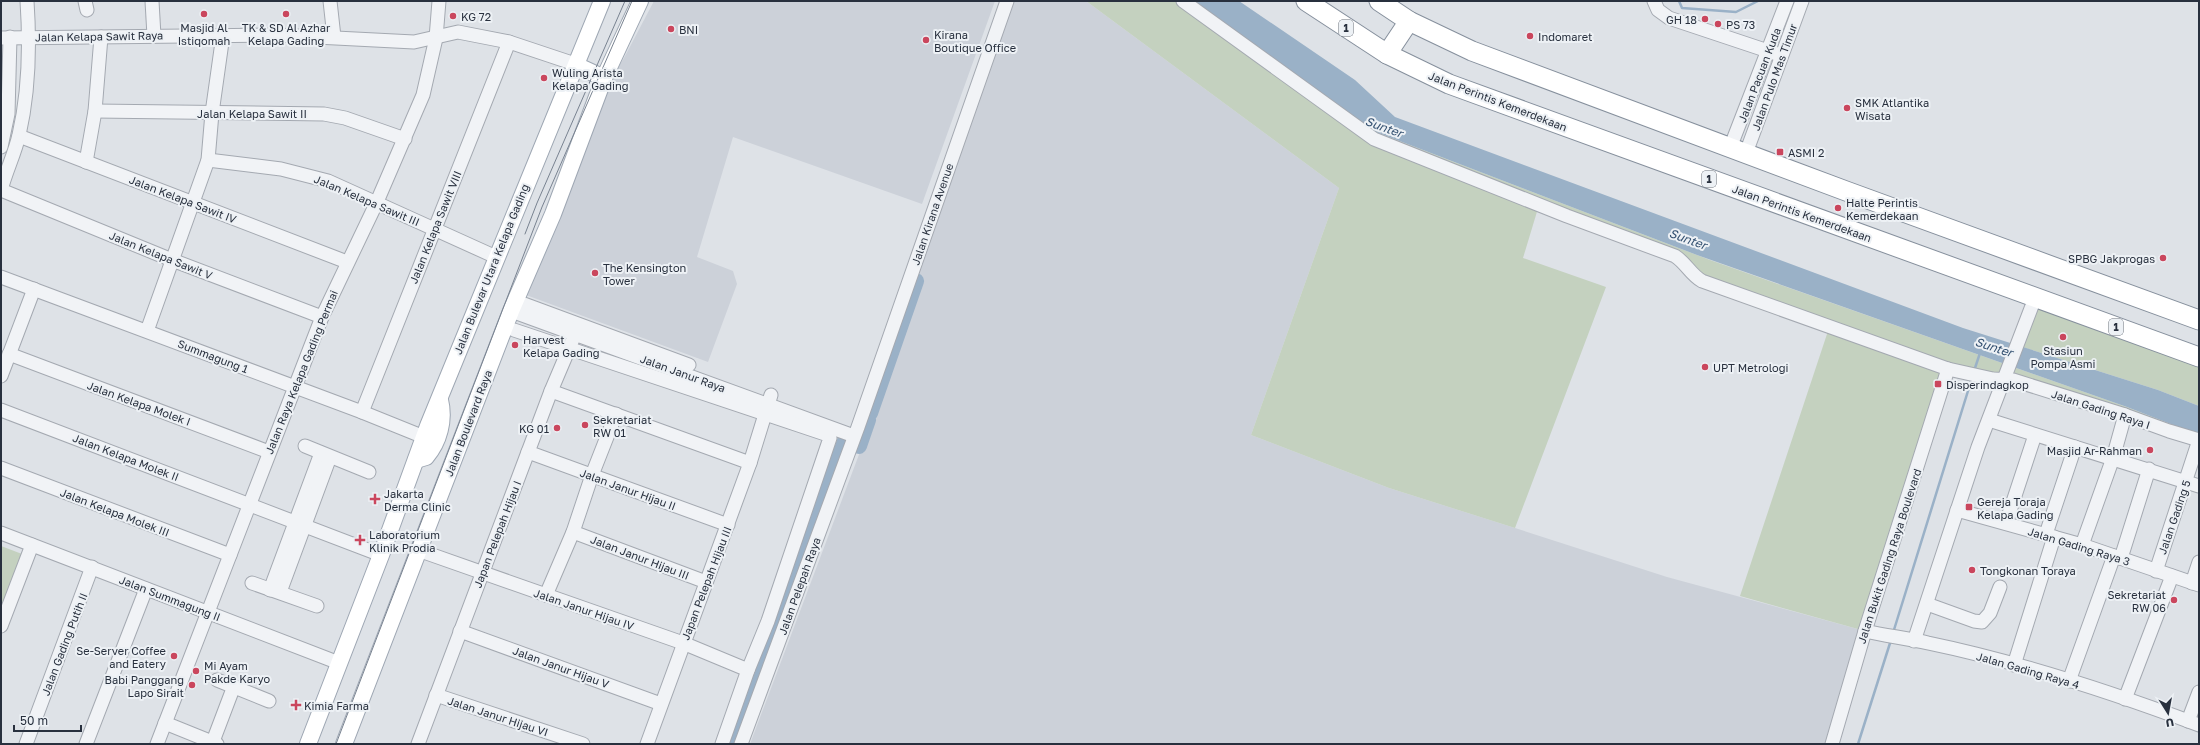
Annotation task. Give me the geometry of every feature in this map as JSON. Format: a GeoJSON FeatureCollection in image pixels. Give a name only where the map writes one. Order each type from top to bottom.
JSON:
{"type":"FeatureCollection","features":[{"type":"Feature","properties":{"kind":"highway","name":"Jalan Perintis Kemerdekaan"},"geometry":{"type":"LineString","coordinates":[[1306,1],[1387,54],[1449,84],[2199,357]]}},
{"type":"Feature","properties":{"kind":"highway"},"geometry":{"type":"LineString","coordinates":[[1379,1],[1409,21],[1472,51],[2199,320]]}},
{"type":"Feature","properties":{"kind":"highway"},"geometry":{"type":"LineString","coordinates":[[1387,54],[1409,21]]}},
{"type":"Feature","properties":{"kind":"main road","name":"Jalan Bulevar Utara Kelapa Gading"},"geometry":{"type":"LineString","coordinates":[[381,555],[416,460],[430,439],[440,397],[602,1]]}},
{"type":"Feature","properties":{"kind":"main road"},"geometry":{"type":"LineString","coordinates":[[574,70],[604,78],[640,1]]}},
{"type":"Feature","properties":{"kind":"main road","name":"Jalan Boulevard Raya"},"geometry":{"type":"LineString","coordinates":[[344,744],[418,550],[514,306],[552,214],[604,78]]}},
{"type":"Feature","properties":{"kind":"main road"},"geometry":{"type":"LineString","coordinates":[[430,439],[458,451]]}},
{"type":"Feature","properties":{"kind":"main road"},"geometry":{"type":"LineString","coordinates":[[308,744],[381,555]]}},
{"type":"Feature","properties":{"kind":"street"},"geometry":{"type":"LineString","coordinates":[[1,190],[19,136],[26,81],[29,37],[27,1]]}},
{"type":"Feature","properties":{"kind":"street"},"geometry":{"type":"LineString","coordinates":[[152,1],[154,36]]}},
{"type":"Feature","properties":{"kind":"street"},"geometry":{"type":"LineString","coordinates":[[330,1],[334,37]]}},
{"type":"Feature","properties":{"kind":"street","name":"Jalan Raya Kelapa Gading Permai"},"geometry":{"type":"LineString","coordinates":[[157,744],[322,317],[376,204],[423,95],[436,38],[439,1]]}},
{"type":"Feature","properties":{"kind":"street","name":"Jalan Kirana Avenue"},"geometry":{"type":"LineString","coordinates":[[856,432],[1007,1]]}},
{"type":"Feature","properties":{"kind":"street","name":"Jalan Gading Raya I"},"geometry":{"type":"LineString","coordinates":[[1183,1],[1374,139],[1567,216],[1675,256],[1682,261],[1695,278],[1951,370],[2013,380],[2125,414],[2169,432],[2199,440]]}},
{"type":"Feature","properties":{"kind":"street","name":"Jalan Pacuan Kuda"},"geometry":{"type":"LineString","coordinates":[[1738,150],[1769,51],[1787,1]]}},
{"type":"Feature","properties":{"kind":"street","name":"Jalan Pulo Mas Timur"},"geometry":{"type":"LineString","coordinates":[[1738,150],[1782,55],[1802,1]]}},
{"type":"Feature","properties":{"kind":"street"},"geometry":{"type":"LineString","coordinates":[[1656,5],[1669,18],[1782,55]]}},
{"type":"Feature","properties":{"kind":"street","name":"Jalan Kelapa Sawit Raya"},"geometry":{"type":"LineString","coordinates":[[5,38],[223,35],[334,37],[414,42],[436,38],[448,33],[458,32],[509,42],[574,70]]}},
{"type":"Feature","properties":{"kind":"street"},"geometry":{"type":"LineString","coordinates":[[146,331],[194,204],[208,160],[212,113],[223,35]]}},
{"type":"Feature","properties":{"kind":"street"},"geometry":{"type":"LineString","coordinates":[[86,162],[95,111],[101,37]]}},
{"type":"Feature","properties":{"kind":"street"},"geometry":{"type":"LineString","coordinates":[[1,147],[8,114],[5,38]]}},
{"type":"Feature","properties":{"kind":"street","name":"Jalan Kelapa Sawit VIII"},"geometry":{"type":"LineString","coordinates":[[362,412],[509,42]]}},
{"type":"Feature","properties":{"kind":"street","name":"Jalan Kelapa Sawit II"},"geometry":{"type":"LineString","coordinates":[[95,111],[324,114],[345,118],[405,139]]}},
{"type":"Feature","properties":{"kind":"street","name":"Jalan Kelapa Sawit IV"},"geometry":{"type":"LineString","coordinates":[[19,136],[347,262]]}},
{"type":"Feature","properties":{"kind":"street","name":"Jalan Kelapa Sawit III"},"geometry":{"type":"LineString","coordinates":[[208,160],[299,173],[339,186],[496,257]]}},
{"type":"Feature","properties":{"kind":"street","name":"Jalan Kelapa Sawit V"},"geometry":{"type":"LineString","coordinates":[[1,190],[172,260],[322,317]]}},
{"type":"Feature","properties":{"kind":"street","name":"Summagung 1"},"geometry":{"type":"LineString","coordinates":[[1,277],[294,388],[362,412],[430,439]]}},
{"type":"Feature","properties":{"kind":"street"},"geometry":{"type":"LineString","coordinates":[[1,376],[34,289]]}},
{"type":"Feature","properties":{"kind":"street"},"geometry":{"type":"LineString","coordinates":[[1909,640],[1927,604],[1957,510],[1989,420],[2000,378],[2020,336],[2035,298]]}},
{"type":"Feature","properties":{"kind":"street","name":"Jalan Janur Raya"},"geometry":{"type":"LineString","coordinates":[[514,306],[770,407],[856,432]]}},
{"type":"Feature","properties":{"kind":"street"},"geometry":{"type":"LineString","coordinates":[[514,330],[568,349],[770,407]]}},
{"type":"Feature","properties":{"kind":"street","name":"Japan Pelepah Hijau I"},"geometry":{"type":"LineString","coordinates":[[418,744],[551,391],[577,330]]}},
{"type":"Feature","properties":{"kind":"street","name":"Jalan Kelapa Molek I"},"geometry":{"type":"LineString","coordinates":[[9,354],[269,452]]}},
{"type":"Feature","properties":{"kind":"street","name":"Jalan Bukit Gading Raya Boulevard"},"geometry":{"type":"LineString","coordinates":[[1832,744],[1870,632],[1951,370]]}},
{"type":"Feature","properties":{"kind":"street"},"geometry":{"type":"LineString","coordinates":[[551,391],[750,463]]}},
{"type":"Feature","properties":{"kind":"street","name":"Jalan Pelepah Raya"},"geometry":{"type":"LineString","coordinates":[[722,744],[748,670],[768,621],[830,441],[828,435],[770,407]]}},
{"type":"Feature","properties":{"kind":"street","name":"Japan Pelepah Hijau III"},"geometry":{"type":"LineString","coordinates":[[647,744],[770,407]]}},
{"type":"Feature","properties":{"kind":"street","name":"Jalan Kelapa Molek II"},"geometry":{"type":"LineString","coordinates":[[1,410],[381,555]]}},
{"type":"Feature","properties":{"kind":"street"},"geometry":{"type":"LineString","coordinates":[[546,595],[573,532],[592,475],[616,414]]}},
{"type":"Feature","properties":{"kind":"street"},"geometry":{"type":"LineString","coordinates":[[2082,545],[2113,458],[2125,414]]}},
{"type":"Feature","properties":{"kind":"street"},"geometry":{"type":"LineString","coordinates":[[1989,420],[2149,469],[2199,486]]}},
{"type":"Feature","properties":{"kind":"street","name":"Jalan Pelepah Raya"},"geometry":{"type":"LineString","coordinates":[[741,744],[856,432]]}},
{"type":"Feature","properties":{"kind":"street"},"geometry":{"type":"LineString","coordinates":[[2006,523],[2035,435]]}},
{"type":"Feature","properties":{"kind":"street","name":"Jalan Gading 5"},"geometry":{"type":"LineString","coordinates":[[2156,571],[2199,440]]}},
{"type":"Feature","properties":{"kind":"street"},"geometry":{"type":"LineString","coordinates":[[305,446],[369,472]]}},
{"type":"Feature","properties":{"kind":"street"},"geometry":{"type":"LineString","coordinates":[[2014,665],[2075,447]]}},
{"type":"Feature","properties":{"kind":"street","name":"Jalan Janur Hijau II"},"geometry":{"type":"LineString","coordinates":[[528,452],[728,525]]}},
{"type":"Feature","properties":{"kind":"street"},"geometry":{"type":"LineString","coordinates":[[275,591],[326,455]]}},
{"type":"Feature","properties":{"kind":"street","name":"Jalan Kelapa Molek III"},"geometry":{"type":"LineString","coordinates":[[1,468],[230,555]]}},
{"type":"Feature","properties":{"kind":"street"},"geometry":{"type":"LineString","coordinates":[[2069,681],[2149,469]]}},
{"type":"Feature","properties":{"kind":"street","name":"Jalan Gading Raya 3"},"geometry":{"type":"LineString","coordinates":[[1957,510],[2082,545],[2195,584]]}},
{"type":"Feature","properties":{"kind":"street","name":"Jalan Janur Hijau III"},"geometry":{"type":"LineString","coordinates":[[573,532],[706,582]]}},
{"type":"Feature","properties":{"kind":"street","name":"Jalan Summagung II"},"geometry":{"type":"LineString","coordinates":[[1,533],[339,663]]}},
{"type":"Feature","properties":{"kind":"street"},"geometry":{"type":"LineString","coordinates":[[1,626],[32,545]]}},
{"type":"Feature","properties":{"kind":"street","name":"Jalan Janur Hijau IV"},"geometry":{"type":"LineString","coordinates":[[418,550],[683,643],[748,670]]}},
{"type":"Feature","properties":{"kind":"street"},"geometry":{"type":"LineString","coordinates":[[2195,584],[2199,562]]}},
{"type":"Feature","properties":{"kind":"street","name":"Jalan Gading Putih II"},"geometry":{"type":"LineString","coordinates":[[26,744],[92,567]]}},
{"type":"Feature","properties":{"kind":"street"},"geometry":{"type":"LineString","coordinates":[[2125,699],[2172,576]]}},
{"type":"Feature","properties":{"kind":"street"},"geometry":{"type":"LineString","coordinates":[[252,583],[317,606]]}},
{"type":"Feature","properties":{"kind":"street"},"geometry":{"type":"LineString","coordinates":[[1927,604],[1982,622],[1990,613],[2000,587]]}},
{"type":"Feature","properties":{"kind":"street"},"geometry":{"type":"LineString","coordinates":[[86,744],[146,589]]}},
{"type":"Feature","properties":{"kind":"street","name":"Jalan Janur Hijau V"},"geometry":{"type":"LineString","coordinates":[[460,631],[661,704]]}},
{"type":"Feature","properties":{"kind":"street","name":"Jalan Gading Raya 4"},"geometry":{"type":"LineString","coordinates":[[1870,632],[2014,665],[2125,699],[2194,723]]}},
{"type":"Feature","properties":{"kind":"street"},"geometry":{"type":"LineString","coordinates":[[218,680],[269,701]]}},
{"type":"Feature","properties":{"kind":"street"},"geometry":{"type":"LineString","coordinates":[[165,723],[215,743],[237,687]]}},
{"type":"Feature","properties":{"kind":"street"},"geometry":{"type":"LineString","coordinates":[[2194,723],[2199,692]]}},
{"type":"Feature","properties":{"kind":"street","name":"Jalan Janur Hijau VI"},"geometry":{"type":"LineString","coordinates":[[436,695],[583,744]]}},
{"type":"Feature","properties":{"kind":"shaded area"},"geometry":{"type":"Polygon","coordinates":[[[654,1],[995,1],[922,204],[733,137],[697,257],[733,271],[737,284],[708,362],[526,295],[604,91],[624,58],[654,1]]]}},
{"type":"Feature","properties":{"kind":"shaded area"},"geometry":{"type":"Polygon","coordinates":[[[1012,1],[1086,1],[1339,188],[1251,435],[1389,488],[1667,577],[1865,631],[1829,744],[750,744],[872,420],[922,264],[1012,1]]]}},
{"type":"Feature","properties":{"kind":"green space"},"geometry":{"type":"Polygon","coordinates":[[[1086,1],[1189,1],[1371,130],[1710,260],[2127,407],[2199,435],[1954,371],[1865,631],[1740,596],[1829,328],[1702,281],[1682,261],[1539,205],[1523,258],[1606,287],[1515,528],[1389,488],[1251,435],[1339,188],[1086,1]]]}},
{"type":"Feature","properties":{"kind":"green space"},"geometry":{"type":"Polygon","coordinates":[[[2035,298],[2199,360],[2199,406],[2158,390],[2016,345],[2035,298]]]}},
{"type":"Feature","properties":{"kind":"green space"},"geometry":{"type":"Polygon","coordinates":[[[1,546],[22,554],[3,603],[1,602],[1,546]]]}},
{"type":"Feature","properties":{"kind":"water","name":"Sunter"},"geometry":{"type":"Polygon","coordinates":[[[1189,1],[1239,1],[1355,80],[1395,117],[1963,328],[2158,390],[2199,406],[2199,435],[2127,407],[1697,255],[1371,130],[1189,1]]]}},
{"type":"Feature","properties":{"kind":"waterway"},"geometry":{"type":"LineString","coordinates":[[1679,1],[1682,8],[1736,12],[1758,1]]}},
{"type":"Feature","properties":{"kind":"waterway"},"geometry":{"type":"LineString","coordinates":[[870,413],[916,281]]}},
{"type":"Feature","properties":{"kind":"waterway","name":"Sunter"},"geometry":{"type":"LineString","coordinates":[[1974,371],[1980,353]]}},
{"type":"Feature","properties":{"kind":"waterway"},"geometry":{"type":"LineString","coordinates":[[1893,633],[1972,378]]}},
{"type":"Feature","properties":{"kind":"waterway"},"geometry":{"type":"LineString","coordinates":[[859,446],[868,420]]}},
{"type":"Feature","properties":{"kind":"waterway"},"geometry":{"type":"LineString","coordinates":[[734,744],[845,441]]}},
{"type":"Feature","properties":{"kind":"waterway"},"geometry":{"type":"LineString","coordinates":[[1858,744],[1891,640]]}},
{"type":"Feature","properties":{"kind":"tram line"},"geometry":{"type":"LineString","coordinates":[[525,234],[625,1]]}},
{"type":"Feature","properties":{"kind":"tram line"},"geometry":{"type":"LineString","coordinates":[[336,744],[542,207],[632,1]]}},
{"type":"Feature","properties":{"kind":"place","name":"Masjid Al Istiqomah"},"geometry":{"type":"Point","coordinates":[204,14]}},
{"type":"Feature","properties":{"kind":"place","name":"TK & SD Al Azhar Kelapa Gading"},"geometry":{"type":"Point","coordinates":[286,14]}},
{"type":"Feature","properties":{"kind":"place","name":"KG 72"},"geometry":{"type":"Point","coordinates":[453,16]}},
{"type":"Feature","properties":{"kind":"place","name":"GH 18"},"geometry":{"type":"Point","coordinates":[1705,19]}},
{"type":"Feature","properties":{"kind":"place","name":"PS 73"},"geometry":{"type":"Point","coordinates":[1718,24]}},
{"type":"Feature","properties":{"kind":"place","name":"BNI"},"geometry":{"type":"Point","coordinates":[671,29]}},
{"type":"Feature","properties":{"kind":"place","name":"Indomaret"},"geometry":{"type":"Point","coordinates":[1530,36]}},
{"type":"Feature","properties":{"kind":"place","name":"Kirana Boutique Office"},"geometry":{"type":"Point","coordinates":[926,40]}},
{"type":"Feature","properties":{"kind":"place","name":"Wuling Arista Kelapa Gading"},"geometry":{"type":"Point","coordinates":[544,78]}},
{"type":"Feature","properties":{"kind":"place","name":"SMK Atlantika Wisata"},"geometry":{"type":"Point","coordinates":[1847,108]}},
{"type":"Feature","properties":{"kind":"place","name":"ASMI 2"},"geometry":{"type":"Point","coordinates":[1780,152]}},
{"type":"Feature","properties":{"kind":"place","name":"Halte Perintis Kemerdekaan"},"geometry":{"type":"Point","coordinates":[1838,208]}},
{"type":"Feature","properties":{"kind":"place","name":"SPBG Jakprogas"},"geometry":{"type":"Point","coordinates":[2163,258]}},
{"type":"Feature","properties":{"kind":"place","name":"The Kensington Tower"},"geometry":{"type":"Point","coordinates":[595,273]}},
{"type":"Feature","properties":{"kind":"place","name":"Stasiun Pompa Asmi"},"geometry":{"type":"Point","coordinates":[2063,337]}},
{"type":"Feature","properties":{"kind":"place","name":"Harvest Kelapa Gading"},"geometry":{"type":"Point","coordinates":[515,345]}},
{"type":"Feature","properties":{"kind":"place","name":"UPT Metrologi"},"geometry":{"type":"Point","coordinates":[1705,367]}},
{"type":"Feature","properties":{"kind":"place","name":"Disperindagkop"},"geometry":{"type":"Point","coordinates":[1938,384]}},
{"type":"Feature","properties":{"kind":"place","name":"Sekretariat RW 01"},"geometry":{"type":"Point","coordinates":[585,425]}},
{"type":"Feature","properties":{"kind":"place","name":"KG 01"},"geometry":{"type":"Point","coordinates":[557,428]}},
{"type":"Feature","properties":{"kind":"place","name":"Masjid Ar-Rahman"},"geometry":{"type":"Point","coordinates":[2150,450]}},
{"type":"Feature","properties":{"kind":"place","name":"Jakarta Derma Clinic"},"geometry":{"type":"Point","coordinates":[375,499]}},
{"type":"Feature","properties":{"kind":"place","name":"Gereja Toraja Kelapa Gading"},"geometry":{"type":"Point","coordinates":[1969,507]}},
{"type":"Feature","properties":{"kind":"place","name":"Laboratorium Klinik Prodia"},"geometry":{"type":"Point","coordinates":[360,540]}},
{"type":"Feature","properties":{"kind":"place","name":"Tongkonan Toraya"},"geometry":{"type":"Point","coordinates":[1972,570]}},
{"type":"Feature","properties":{"kind":"place","name":"Sekretariat RW 06"},"geometry":{"type":"Point","coordinates":[2174,600]}},
{"type":"Feature","properties":{"kind":"place","name":"Se-Server Coffee and Eatery"},"geometry":{"type":"Point","coordinates":[174,656]}},
{"type":"Feature","properties":{"kind":"place","name":"Mi Ayam Pakde Karyo"},"geometry":{"type":"Point","coordinates":[196,671]}},
{"type":"Feature","properties":{"kind":"place","name":"Babi Panggang Lapo Sirait"},"geometry":{"type":"Point","coordinates":[192,685]}},
{"type":"Feature","properties":{"kind":"place","name":"Kimia Farma"},"geometry":{"type":"Point","coordinates":[296,705]}}]}
